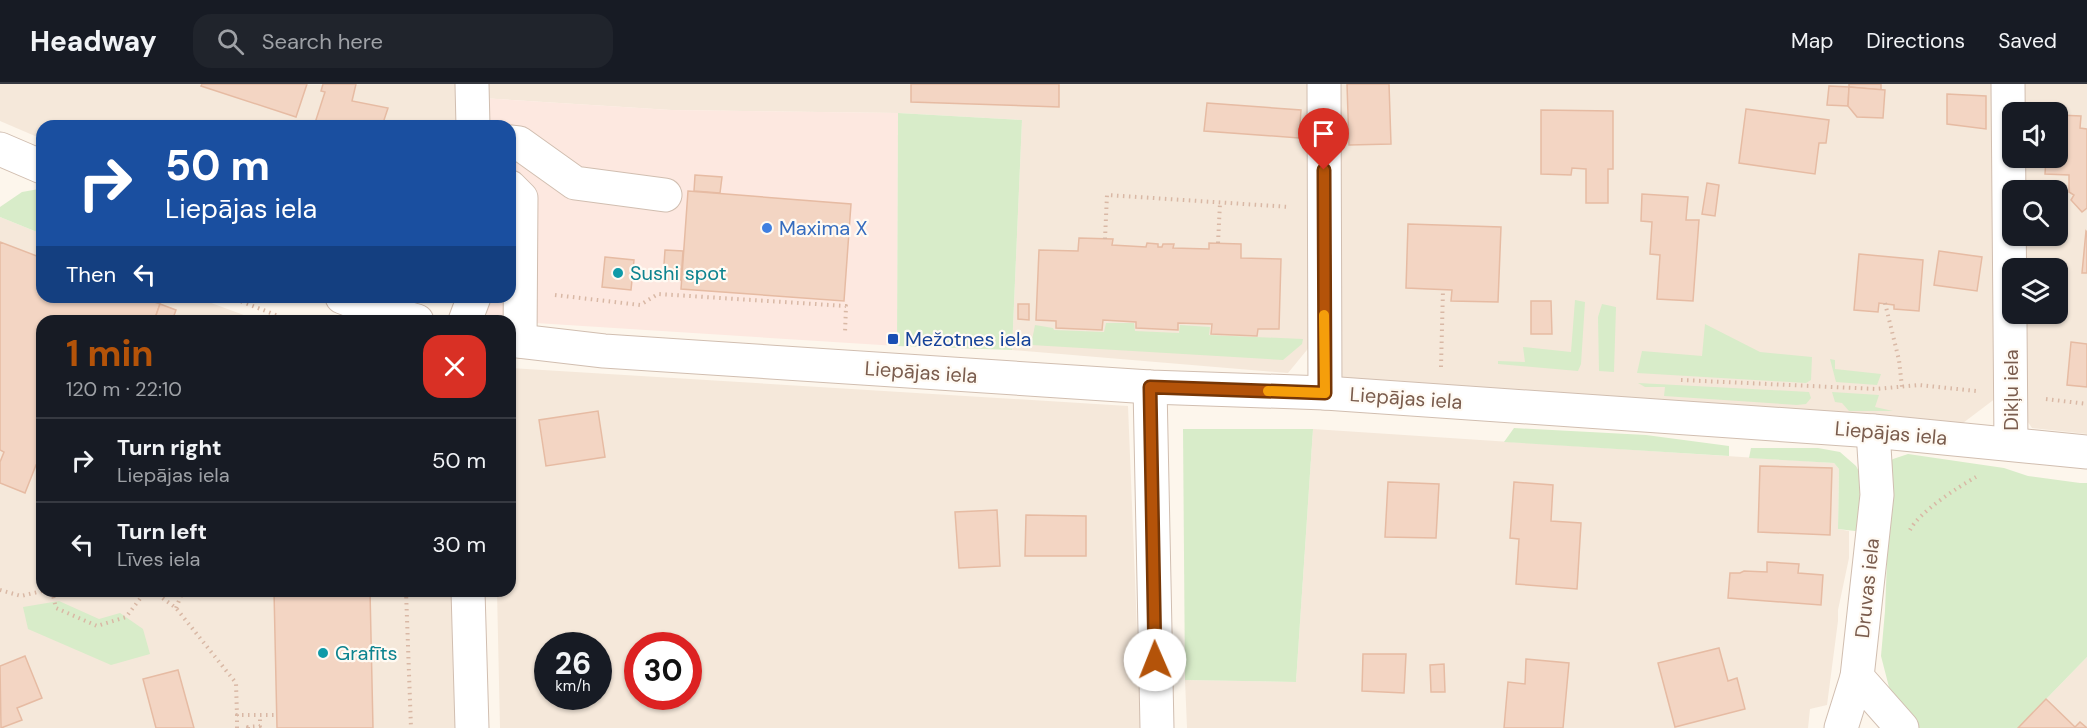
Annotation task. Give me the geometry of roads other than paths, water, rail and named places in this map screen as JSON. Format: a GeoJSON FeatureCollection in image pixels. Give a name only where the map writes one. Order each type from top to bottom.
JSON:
{"type":"FeatureCollection","features":[{"type":"Feature","properties":{"kind":"street"},"geometry":{"type":"LineString","coordinates":[[472,84],[473,120]]}},
{"type":"Feature","properties":{"kind":"street"},"geometry":{"type":"LineString","coordinates":[[1324,84],[1325,393]]}},
{"type":"Feature","properties":{"kind":"street","name":"Dikļu iela"},"geometry":{"type":"LineString","coordinates":[[2008,84],[2011,444]]}},
{"type":"Feature","properties":{"kind":"street"},"geometry":{"type":"LineString","coordinates":[[516,142],[575,183],[665,195]]}},
{"type":"Feature","properties":{"kind":"street"},"geometry":{"type":"LineString","coordinates":[[0,149],[36,164]]}},
{"type":"Feature","properties":{"kind":"street"},"geometry":{"type":"LineString","coordinates":[[516,193],[521,198],[516,316]]}},
{"type":"Feature","properties":{"kind":"street"},"geometry":{"type":"LineString","coordinates":[[358,303],[396,315]]}},
{"type":"Feature","properties":{"kind":"street","name":"Liepājas iela"},"geometry":{"type":"LineString","coordinates":[[516,340],[604,351],[1150,387],[1325,393],[1873,431],[2087,452]]}},
{"type":"Feature","properties":{"kind":"street"},"geometry":{"type":"LineString","coordinates":[[1150,387],[1157,728]]}},
{"type":"Feature","properties":{"kind":"street","name":"Druvas iela"},"geometry":{"type":"LineString","coordinates":[[1857,677],[1877,495],[1873,431]]}},
{"type":"Feature","properties":{"kind":"street"},"geometry":{"type":"LineString","coordinates":[[468,597],[472,728]]}},
{"type":"Feature","properties":{"kind":"street"},"geometry":{"type":"LineString","coordinates":[[1841,728],[1857,677]]}},
{"type":"Feature","properties":{"kind":"street"},"geometry":{"type":"LineString","coordinates":[[1857,677],[1902,728]]}},
{"type":"Feature","properties":{"kind":"place","name":"Maxima X"},"geometry":{"type":"Point","coordinates":[767,228]}},
{"type":"Feature","properties":{"kind":"place","name":"Sushi spot"},"geometry":{"type":"Point","coordinates":[618,273]}},
{"type":"Feature","properties":{"kind":"place","name":"Mežotnes iela"},"geometry":{"type":"Point","coordinates":[893,339]}},
{"type":"Feature","properties":{"kind":"place","name":"Grafīts"},"geometry":{"type":"Point","coordinates":[323,653]}}]}
